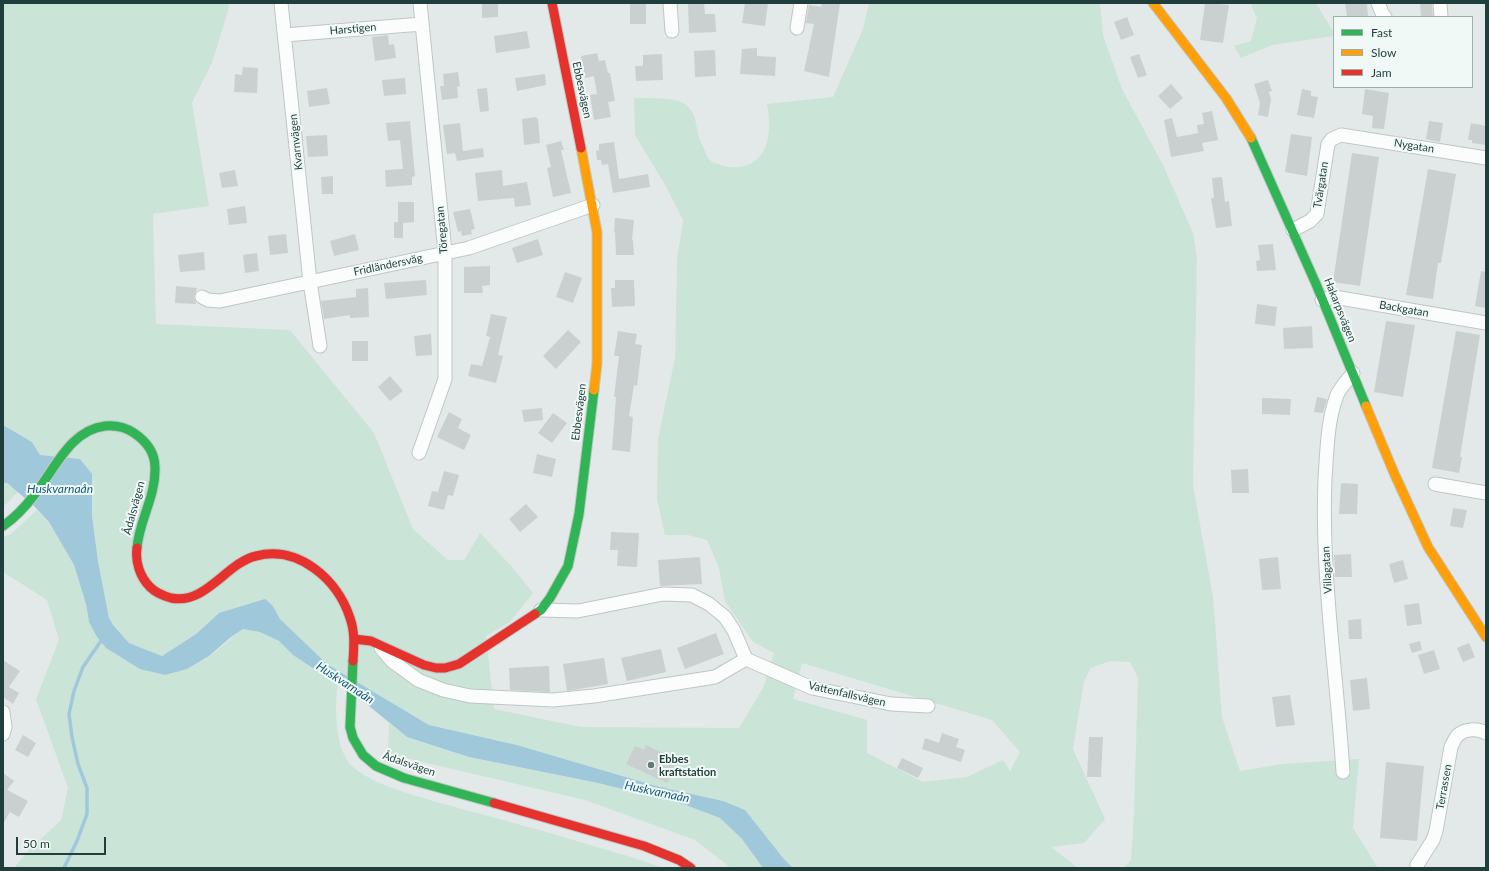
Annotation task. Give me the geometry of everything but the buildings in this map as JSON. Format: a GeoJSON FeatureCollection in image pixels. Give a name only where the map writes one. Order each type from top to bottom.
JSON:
{"type":"FeatureCollection","features":[{"type":"Feature","properties":{"kind":"street","name":"Kvarnvägen"},"geometry":{"type":"LineString","coordinates":[[281,3],[310,282],[320,346]]}},
{"type":"Feature","properties":{"kind":"street","name":"Töregatan"},"geometry":{"type":"LineString","coordinates":[[420,3],[445,252],[445,379],[420,453]]}},
{"type":"Feature","properties":{"kind":"street","name":"Ebbesvägen"},"geometry":{"type":"LineString","coordinates":[[354,639],[371,641],[424,666],[445,668],[459,664],[541,610],[550,598],[568,566],[579,514],[597,364],[597,232],[593,205],[552,3]]}},
{"type":"Feature","properties":{"kind":"street"},"geometry":{"type":"LineString","coordinates":[[670,3],[672,31]]}},
{"type":"Feature","properties":{"kind":"street"},"geometry":{"type":"LineString","coordinates":[[797,28],[801,3]]}},
{"type":"Feature","properties":{"kind":"street","name":"Hakarpsvägen"},"geometry":{"type":"LineString","coordinates":[[1153,3],[1239,118],[1250,136],[1293,230],[1394,473],[1428,547],[1486,637]]}},
{"type":"Feature","properties":{"kind":"street"},"geometry":{"type":"LineString","coordinates":[[1378,3],[1384,16]]}},
{"type":"Feature","properties":{"kind":"street"},"geometry":{"type":"LineString","coordinates":[[1440,3],[1441,16]]}},
{"type":"Feature","properties":{"kind":"street","name":"Harstigen"},"geometry":{"type":"LineString","coordinates":[[285,35],[422,24]]}},
{"type":"Feature","properties":{"kind":"street","name":"Tvärgatan"},"geometry":{"type":"LineString","coordinates":[[1293,230],[1310,221],[1317,214],[1328,144],[1332,139],[1341,135]]}},
{"type":"Feature","properties":{"kind":"street","name":"Nygatan"},"geometry":{"type":"LineString","coordinates":[[1341,135],[1486,158]]}},
{"type":"Feature","properties":{"kind":"street","name":"Fridländersväg"},"geometry":{"type":"LineString","coordinates":[[202,297],[208,300],[220,301],[469,248],[593,205]]}},
{"type":"Feature","properties":{"kind":"street","name":"Backgatan"},"geometry":{"type":"LineString","coordinates":[[1322,300],[1334,297],[1486,323]]}},
{"type":"Feature","properties":{"kind":"street","name":"Villagatan"},"geometry":{"type":"LineString","coordinates":[[1343,772],[1329,618],[1324,503],[1327,446],[1331,419],[1338,394],[1353,374]]}},
{"type":"Feature","properties":{"kind":"street","name":"Ådalsvägen"},"geometry":{"type":"LineString","coordinates":[[3,526],[25,507],[70,445],[80,435],[93,428],[112,425],[127,428],[138,435],[148,445],[155,460],[156,473],[138,537],[136,556],[141,574],[150,587],[163,596],[178,599],[198,595],[217,582],[241,562],[260,555],[277,553],[296,558],[316,568],[332,584],[350,616],[354,639],[350,727],[352,738],[360,752],[375,766],[404,778],[644,846],[679,860],[691,868]]}},
{"type":"Feature","properties":{"kind":"street"},"geometry":{"type":"LineString","coordinates":[[1435,484],[1486,493]]}},
{"type":"Feature","properties":{"kind":"street"},"geometry":{"type":"LineString","coordinates":[[378,644],[392,661],[418,680],[443,690],[470,696],[553,700],[594,696],[715,677],[746,659],[734,632],[725,617],[709,604],[692,595],[663,594],[578,611],[541,610]]}},
{"type":"Feature","properties":{"kind":"street","name":"Vattenfallsvägen"},"geometry":{"type":"LineString","coordinates":[[746,659],[812,688],[891,704],[928,706]]}},
{"type":"Feature","properties":{"kind":"street"},"geometry":{"type":"LineString","coordinates":[[3,712],[5,726],[3,734]]}},
{"type":"Feature","properties":{"kind":"street","name":"Terrassen"},"geometry":{"type":"LineString","coordinates":[[1417,865],[1433,840],[1436,831],[1451,747],[1457,736],[1468,730],[1481,730],[1486,733]]}},
{"type":"Feature","properties":{"kind":"green space"},"geometry":{"type":"Polygon","coordinates":[[[3,3],[228,3],[229,7],[212,63],[192,103],[209,206],[153,214],[156,324],[290,330],[374,433],[413,529],[448,560],[464,560],[480,533],[513,568],[533,593],[510,622],[486,636],[494,709],[581,727],[739,728],[764,686],[774,653],[753,642],[725,601],[719,568],[707,540],[688,535],[665,535],[657,499],[658,439],[675,358],[677,260],[683,220],[664,183],[635,135],[634,98],[668,99],[685,104],[694,115],[700,141],[709,159],[724,166],[742,167],[752,163],[760,156],[765,148],[769,127],[767,104],[833,97],[863,29],[869,3],[1100,3],[1103,35],[1122,89],[1163,165],[1193,233],[1197,257],[1193,485],[1213,597],[1222,717],[1240,771],[1282,764],[1359,759],[1353,828],[1378,868],[1124,868],[1131,860],[1138,678],[1130,662],[1110,661],[1091,668],[1084,681],[1073,749],[1105,819],[1084,843],[1051,847],[1078,868],[793,868],[723,801],[656,786],[517,745],[429,725],[327,664],[280,619],[273,606],[219,613],[196,634],[162,656],[129,643],[113,625],[109,618],[98,561],[92,515],[92,474],[79,459],[40,455],[32,442],[3,425],[3,3]],[[802,663],[793,699],[867,720],[867,753],[923,782],[967,777],[1003,760],[1010,771],[1020,752],[992,720],[802,663]]]}},
{"type":"Feature","properties":{"kind":"green space"},"geometry":{"type":"Polygon","coordinates":[[[1250,3],[1316,3],[1333,31],[1333,36],[1272,45],[1241,58],[1234,46],[1251,41],[1257,18],[1250,3]]]}},
{"type":"Feature","properties":{"kind":"green space"},"geometry":{"type":"Polygon","coordinates":[[[3,483],[7,483],[18,492],[3,507],[3,483]]]}},
{"type":"Feature","properties":{"kind":"green space"},"geometry":{"type":"Polygon","coordinates":[[[37,510],[49,522],[74,565],[86,604],[89,622],[106,648],[165,675],[198,663],[213,654],[243,629],[260,632],[279,641],[293,655],[338,685],[336,716],[342,750],[346,759],[352,766],[364,775],[400,791],[567,838],[644,861],[662,868],[14,868],[26,853],[61,820],[68,788],[36,699],[59,640],[47,600],[3,572],[3,537],[11,534],[37,510]]]}},
{"type":"Feature","properties":{"kind":"green space"},"geometry":{"type":"Polygon","coordinates":[[[389,723],[407,737],[469,757],[598,783],[683,804],[720,818],[742,839],[763,868],[731,868],[695,840],[585,800],[388,754],[389,723]]]}},
{"type":"Feature","properties":{"kind":"water","name":"Huskvarnaån"},"geometry":{"type":"Polygon","coordinates":[[[3,425],[32,442],[40,455],[80,459],[92,474],[92,515],[98,561],[109,618],[113,625],[129,643],[162,656],[196,634],[219,613],[265,599],[273,606],[280,619],[327,664],[429,725],[517,745],[656,786],[723,801],[745,810],[783,858],[793,868],[763,868],[742,839],[720,818],[683,804],[598,783],[469,757],[407,737],[364,702],[293,655],[279,641],[260,632],[243,629],[209,656],[187,669],[165,675],[140,669],[106,648],[97,637],[89,622],[86,604],[74,565],[49,522],[33,505],[7,483],[3,483],[3,425]]]}},
{"type":"Feature","properties":{"kind":"waterway"},"geometry":{"type":"LineString","coordinates":[[64,868],[77,841],[87,814],[87,788],[78,764],[69,714],[74,691],[83,667],[103,638]]}},
{"type":"Feature","properties":{"kind":"traffic: fast"},"geometry":{"type":"LineString","coordinates":[[1251,138],[1316,284],[1366,406]]}},
{"type":"Feature","properties":{"kind":"traffic: fast"},"geometry":{"type":"LineString","coordinates":[[535,614],[541,610],[550,598],[568,566],[579,514],[594,390]]}},
{"type":"Feature","properties":{"kind":"traffic: fast"},"geometry":{"type":"LineString","coordinates":[[3,526],[28,503],[64,452],[82,435],[93,429],[105,426],[117,426],[131,431],[138,436],[152,452],[155,463],[153,489],[138,538],[137,548]]}},
{"type":"Feature","properties":{"kind":"traffic: fast"},"geometry":{"type":"LineString","coordinates":[[353,661],[350,727],[353,738],[363,755],[376,766],[404,778],[494,803]]}},
{"type":"Feature","properties":{"kind":"traffic: slow"},"geometry":{"type":"LineString","coordinates":[[1153,3],[1226,98],[1251,138]]}},
{"type":"Feature","properties":{"kind":"traffic: slow"},"geometry":{"type":"LineString","coordinates":[[581,148],[597,232],[597,364],[594,390]]}},
{"type":"Feature","properties":{"kind":"traffic: slow"},"geometry":{"type":"LineString","coordinates":[[1366,406],[1394,473],[1428,547],[1486,637]]}},
{"type":"Feature","properties":{"kind":"traffic: jam"},"geometry":{"type":"LineString","coordinates":[[552,3],[581,148]]}},
{"type":"Feature","properties":{"kind":"traffic: jam"},"geometry":{"type":"LineString","coordinates":[[137,548],[137,559],[143,579],[155,591],[171,598],[183,598],[195,595],[205,590],[235,566],[256,556],[272,554],[287,556],[301,561],[315,569],[326,579],[344,604],[353,629],[353,661]]}},
{"type":"Feature","properties":{"kind":"traffic: jam"},"geometry":{"type":"LineString","coordinates":[[354,639],[371,641],[424,665],[436,668],[445,668],[459,664],[535,614]]}},
{"type":"Feature","properties":{"kind":"traffic: jam"},"geometry":{"type":"LineString","coordinates":[[494,803],[644,846],[679,860],[691,868]]}},
{"type":"Feature","properties":{"kind":"place","name":"Ebbes kraftstation"},"geometry":{"type":"Point","coordinates":[651,765]}}]}
